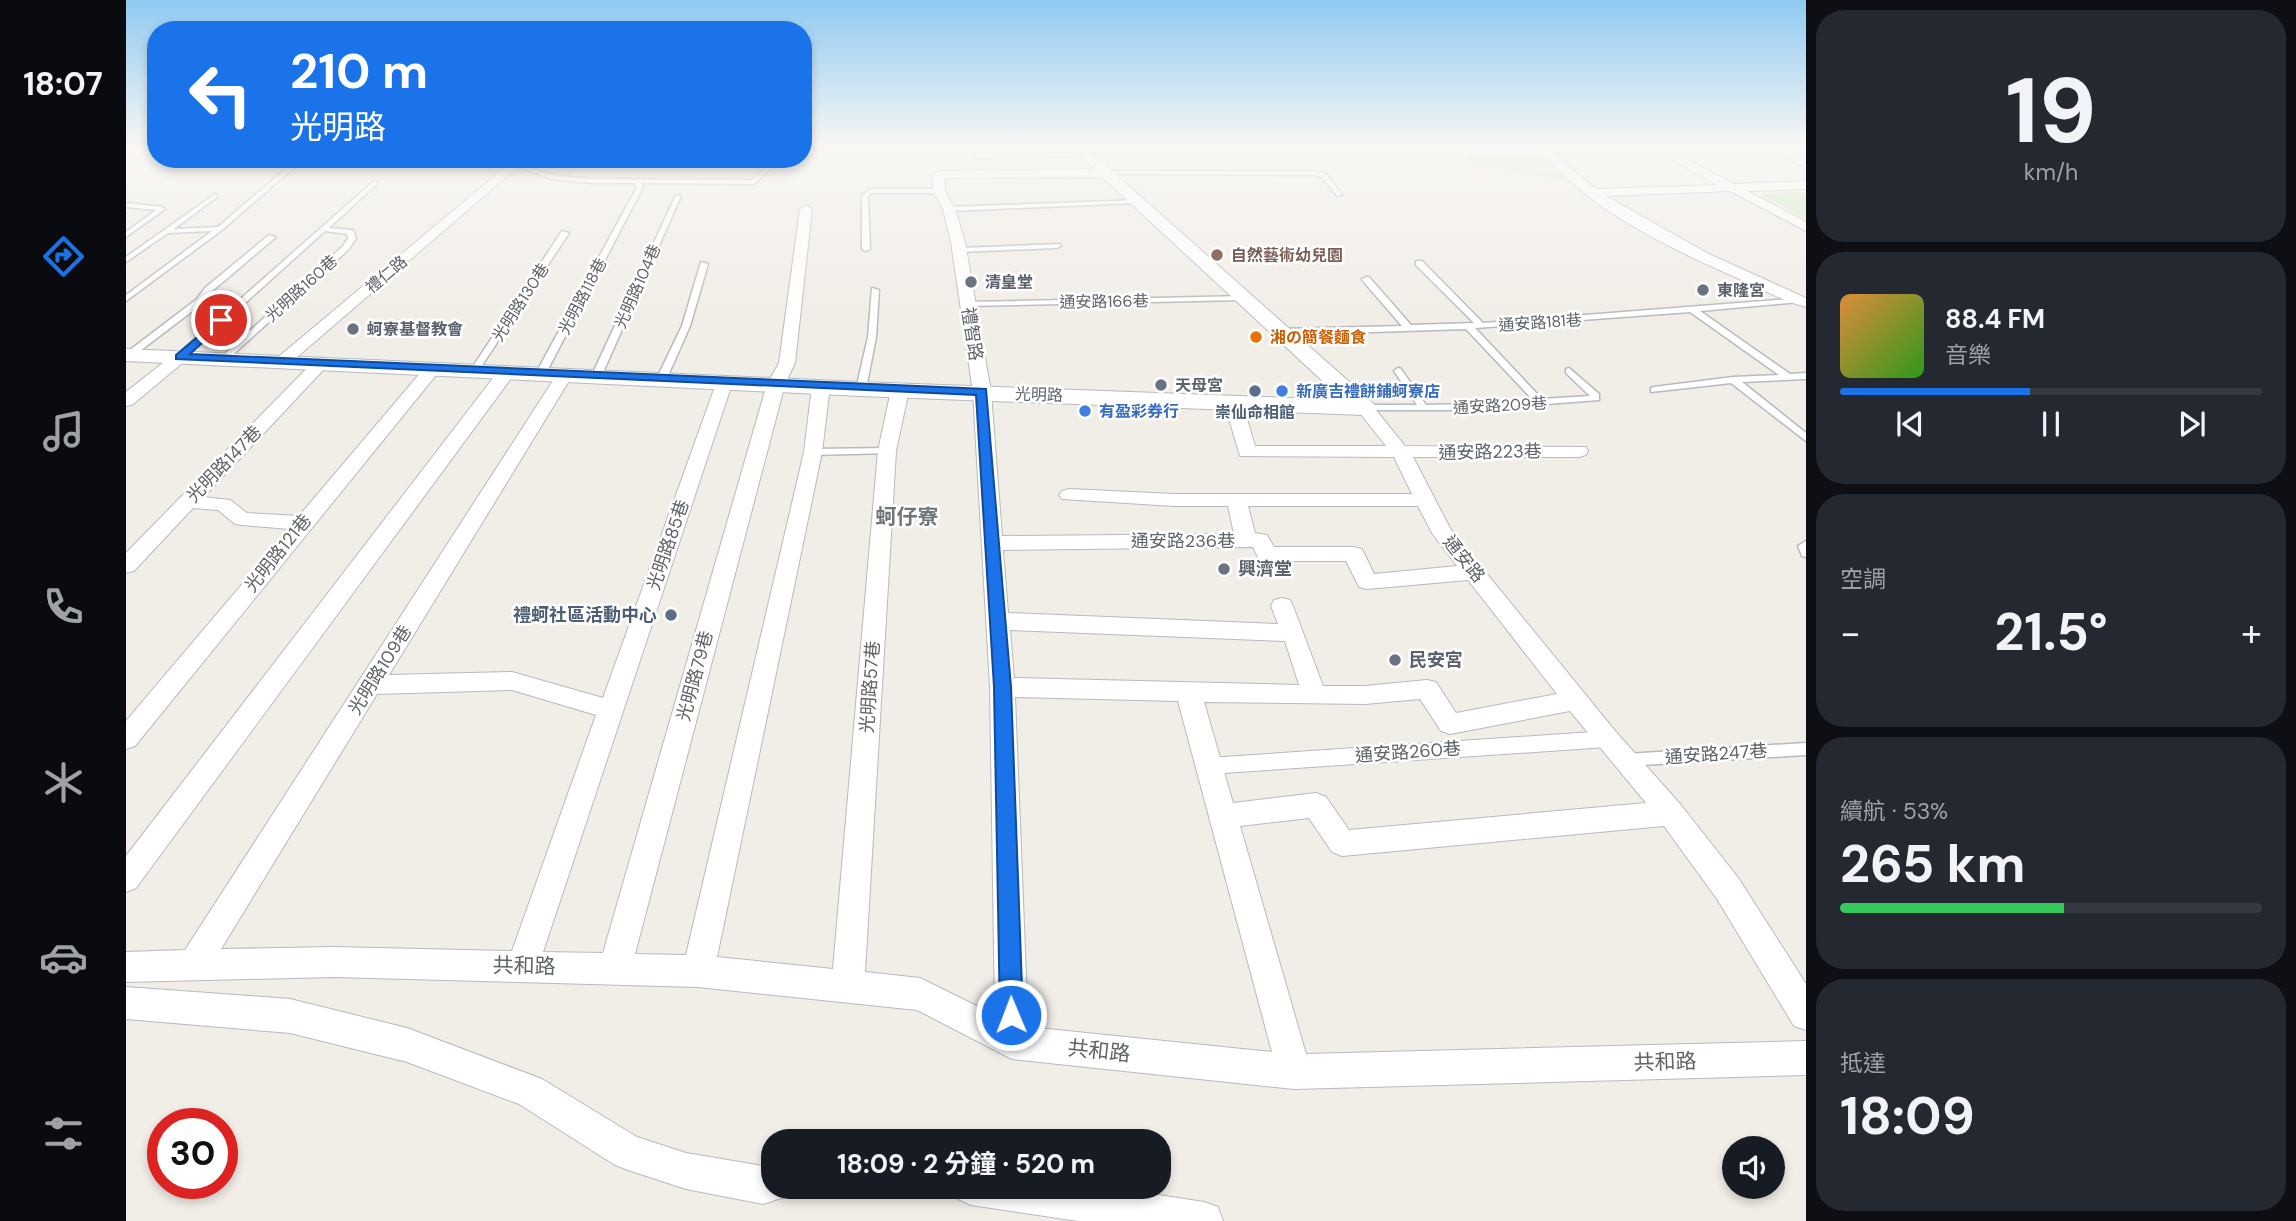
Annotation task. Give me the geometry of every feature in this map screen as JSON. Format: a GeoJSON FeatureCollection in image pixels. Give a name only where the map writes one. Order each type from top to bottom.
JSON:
{"type":"FeatureCollection","features":[{"type":"Feature","properties":{"kind":"street","name":"禮仁路"},"geometry":{"type":"LineString","coordinates":[[283,361],[468,205]]}},
{"type":"Feature","properties":{"kind":"street","name":"禮智路"},"geometry":{"type":"LineString","coordinates":[[947,205],[960,250],[982,392],[1002,687],[1012,1042]]}},
{"type":"Feature","properties":{"kind":"street","name":"通安路"},"geometry":{"type":"LineString","coordinates":[[1140,205],[1366,408],[1401,453],[1442,533],[1607,739],[1671,813],[1728,889],[1806,1014]]}},
{"type":"Feature","properties":{"kind":"street"},"geometry":{"type":"LineString","coordinates":[[1614,205],[1656,232],[1804,301]]}},
{"type":"Feature","properties":{"kind":"street"},"geometry":{"type":"LineString","coordinates":[[1764,205],[1806,227]]}},
{"type":"Feature","properties":{"kind":"street"},"geometry":{"type":"LineString","coordinates":[[776,384],[787,363],[806,209]]}},
{"type":"Feature","properties":{"kind":"street","name":"光明路"},"geometry":{"type":"LineString","coordinates":[[127,355],[1366,408]]}},
{"type":"Feature","properties":{"kind":"street"},"geometry":{"type":"LineString","coordinates":[[126,401],[180,357]]}},
{"type":"Feature","properties":{"kind":"street","name":"光明路147巷"},"geometry":{"type":"LineString","coordinates":[[126,566],[321,363]]}},
{"type":"Feature","properties":{"kind":"street","name":"光明路121巷"},"geometry":{"type":"LineString","coordinates":[[126,739],[433,369]]}},
{"type":"Feature","properties":{"kind":"street"},"geometry":{"type":"LineString","coordinates":[[126,879],[506,373]]}},
{"type":"Feature","properties":{"kind":"street","name":"光明路109巷"},"geometry":{"type":"LineString","coordinates":[[194,964],[371,685],[552,375]]}},
{"type":"Feature","properties":{"kind":"street","name":"光明路85巷"},"geometry":{"type":"LineString","coordinates":[[522,967],[725,382]]}},
{"type":"Feature","properties":{"kind":"street","name":"光明路79巷"},"geometry":{"type":"LineString","coordinates":[[615,968],[776,384]]}},
{"type":"Feature","properties":{"kind":"street"},"geometry":{"type":"LineString","coordinates":[[698,971],[813,452],[821,386]]}},
{"type":"Feature","properties":{"kind":"street","name":"光明路57巷"},"geometry":{"type":"LineString","coordinates":[[848,985],[887,451],[900,390]]}},
{"type":"Feature","properties":{"kind":"street"},"geometry":{"type":"LineString","coordinates":[[1233,402],[1247,452],[1401,453]]}},
{"type":"Feature","properties":{"kind":"street","name":"通安路223巷"},"geometry":{"type":"LineString","coordinates":[[1401,453],[1579,451]]}},
{"type":"Feature","properties":{"kind":"street"},"geometry":{"type":"LineString","coordinates":[[1069,495],[1237,500],[1427,500]]}},
{"type":"Feature","properties":{"kind":"street"},"geometry":{"type":"LineString","coordinates":[[1237,500],[1246,540]]}},
{"type":"Feature","properties":{"kind":"street"},"geometry":{"type":"LineString","coordinates":[[188,502],[223,504],[242,519],[303,523]]}},
{"type":"Feature","properties":{"kind":"street","name":"通安路236巷"},"geometry":{"type":"LineString","coordinates":[[992,542],[1260,540],[1267,554],[1354,554],[1367,582],[1473,572]]}},
{"type":"Feature","properties":{"kind":"street"},"geometry":{"type":"LineString","coordinates":[[1282,606],[1294,633],[1314,695]]}},
{"type":"Feature","properties":{"kind":"street"},"geometry":{"type":"LineString","coordinates":[[998,621],[1294,633]]}},
{"type":"Feature","properties":{"kind":"street"},"geometry":{"type":"LineString","coordinates":[[371,685],[512,681],[611,710]]}},
{"type":"Feature","properties":{"kind":"street"},"geometry":{"type":"LineString","coordinates":[[1002,687],[1188,694],[1314,695],[1365,695],[1427,689],[1450,724],[1577,699]]}},
{"type":"Feature","properties":{"kind":"street"},"geometry":{"type":"LineString","coordinates":[[1188,694],[1294,1072]]}},
{"type":"Feature","properties":{"kind":"street","name":"通安路260巷"},"geometry":{"type":"LineString","coordinates":[[1209,766],[1607,739]]}},
{"type":"Feature","properties":{"kind":"street"},"geometry":{"type":"LineString","coordinates":[[1222,816],[1316,805],[1342,843],[1671,813]]}},
{"type":"Feature","properties":{"kind":"street","name":"共和路"},"geometry":{"type":"LineString","coordinates":[[126,967],[333,962],[698,971],[920,994],[1012,1042],[1294,1072],[1806,1058]]}},
{"type":"Feature","properties":{"kind":"street"},"geometry":{"type":"LineString","coordinates":[[126,1003],[290,1016],[407,1045],[530,1091],[628,1152],[686,1171],[761,1185]]}},
{"type":"Feature","properties":{"kind":"street"},"geometry":{"type":"LineString","coordinates":[[1058,1199],[1204,1221]]}},
{"type":"Feature","properties":{"kind":"lane"},"geometry":{"type":"LineString","coordinates":[[126,205],[162,209],[126,235]]}},
{"type":"Feature","properties":{"kind":"lane"},"geometry":{"type":"LineString","coordinates":[[126,260],[203,205]]}},
{"type":"Feature","properties":{"kind":"lane"},"geometry":{"type":"LineString","coordinates":[[126,299],[248,205]]}},
{"type":"Feature","properties":{"kind":"lane"},"geometry":{"type":"LineString","coordinates":[[180,357],[350,205]]}},
{"type":"Feature","properties":{"kind":"lane","name":"光明路118巷"},"geometry":{"type":"LineString","coordinates":[[552,375],[632,205]]}},
{"type":"Feature","properties":{"kind":"lane","name":"光明路104巷"},"geometry":{"type":"LineString","coordinates":[[596,377],[674,205]]}},
{"type":"Feature","properties":{"kind":"lane"},"geometry":{"type":"LineString","coordinates":[[865,205],[866,249]]}},
{"type":"Feature","properties":{"kind":"lane"},"geometry":{"type":"LineString","coordinates":[[949,209],[1043,205]]}},
{"type":"Feature","properties":{"kind":"lane"},"geometry":{"type":"LineString","coordinates":[[126,224],[142,225]]}},
{"type":"Feature","properties":{"kind":"lane"},"geometry":{"type":"LineString","coordinates":[[167,231],[234,229]]}},
{"type":"Feature","properties":{"kind":"lane","name":"光明路160巷"},"geometry":{"type":"LineString","coordinates":[[223,359],[346,247],[352,238],[350,232],[323,229]]}},
{"type":"Feature","properties":{"kind":"lane","name":"光明路130巷"},"geometry":{"type":"LineString","coordinates":[[474,371],[565,233]]}},
{"type":"Feature","properties":{"kind":"lane"},"geometry":{"type":"LineString","coordinates":[[127,355],[200,301],[208,290],[272,237]]}},
{"type":"Feature","properties":{"kind":"lane"},"geometry":{"type":"LineString","coordinates":[[960,250],[1058,246]]}},
{"type":"Feature","properties":{"kind":"lane"},"geometry":{"type":"LineString","coordinates":[[1419,263],[1481,326]]}},
{"type":"Feature","properties":{"kind":"lane"},"geometry":{"type":"LineString","coordinates":[[662,379],[686,326],[704,264]]}},
{"type":"Feature","properties":{"kind":"lane"},"geometry":{"type":"LineString","coordinates":[[1366,279],[1409,328]]}},
{"type":"Feature","properties":{"kind":"lane"},"geometry":{"type":"LineString","coordinates":[[861,388],[872,337],[875,290]]}},
{"type":"Feature","properties":{"kind":"lane","name":"通安路166巷"},"geometry":{"type":"LineString","coordinates":[[967,303],[1242,298]]}},
{"type":"Feature","properties":{"kind":"lane","name":"通安路181巷"},"geometry":{"type":"LineString","coordinates":[[1280,332],[1481,326],[1804,301]]}},
{"type":"Feature","properties":{"kind":"lane"},"geometry":{"type":"LineString","coordinates":[[1692,309],[1788,377]]}},
{"type":"Feature","properties":{"kind":"lane"},"geometry":{"type":"LineString","coordinates":[[1468,326],[1541,403]]}},
{"type":"Feature","properties":{"kind":"lane"},"geometry":{"type":"LineString","coordinates":[[1398,371],[1424,408]]}},
{"type":"Feature","properties":{"kind":"lane","name":"通安路209巷"},"geometry":{"type":"LineString","coordinates":[[1366,408],[1541,403],[1596,398],[1569,371]]}},
{"type":"Feature","properties":{"kind":"lane"},"geometry":{"type":"LineString","coordinates":[[1654,390],[1733,380],[1806,376]]}},
{"type":"Feature","properties":{"kind":"lane"},"geometry":{"type":"LineString","coordinates":[[1733,380],[1806,438]]}},
{"type":"Feature","properties":{"kind":"lane"},"geometry":{"type":"LineString","coordinates":[[813,452],[887,451]]}},
{"type":"Feature","properties":{"kind":"lane"},"geometry":{"type":"LineString","coordinates":[[1806,545],[1806,553]]}},
{"type":"Feature","properties":{"kind":"lane","name":"通安路247巷"},"geometry":{"type":"LineString","coordinates":[[1626,760],[1806,749]]}},
{"type":"Feature","properties":{"kind":"green space"},"geometry":{"type":"Polygon","coordinates":[[[1781,205],[1806,205],[1806,218],[1781,205]]]}},
{"type":"Feature","properties":{"kind":"place","name":"自然藝術幼兒園"},"geometry":{"type":"Point","coordinates":[1217,255]}},
{"type":"Feature","properties":{"kind":"place","name":"清皇堂"},"geometry":{"type":"Point","coordinates":[971,282]}},
{"type":"Feature","properties":{"kind":"place","name":"東隆宮"},"geometry":{"type":"Point","coordinates":[1703,290]}},
{"type":"Feature","properties":{"kind":"place","name":"蚵寮基督教會"},"geometry":{"type":"Point","coordinates":[353,329]}},
{"type":"Feature","properties":{"kind":"place","name":"湘の簡餐麵食"},"geometry":{"type":"Point","coordinates":[1256,337]}},
{"type":"Feature","properties":{"kind":"place","name":"天母宮"},"geometry":{"type":"Point","coordinates":[1161,385]}},
{"type":"Feature","properties":{"kind":"place","name":"崇仙命相館"},"geometry":{"type":"Point","coordinates":[1255,391]}},
{"type":"Feature","properties":{"kind":"place","name":"新廣吉禮餅鋪蚵寮店"},"geometry":{"type":"Point","coordinates":[1282,391]}},
{"type":"Feature","properties":{"kind":"place","name":"有盈彩券行"},"geometry":{"type":"Point","coordinates":[1085,411]}},
{"type":"Feature","properties":{"kind":"place","name":"興濟堂"},"geometry":{"type":"Point","coordinates":[1224,569]}},
{"type":"Feature","properties":{"kind":"place","name":"禮蚵社區活動中心"},"geometry":{"type":"Point","coordinates":[671,615]}},
{"type":"Feature","properties":{"kind":"place","name":"民安宮"},"geometry":{"type":"Point","coordinates":[1395,660]}},
{"type":"Feature","properties":{"kind":"district","name":"蚵仔寮"},"geometry":{"type":"Point","coordinates":[907,517]}},
{"type":"Feature","properties":{"kind":"route"},"geometry":{"type":"LineString","coordinates":[[221,320],[180,357],[540,375],[982,392],[1002,687],[1011,1015]]}}]}
